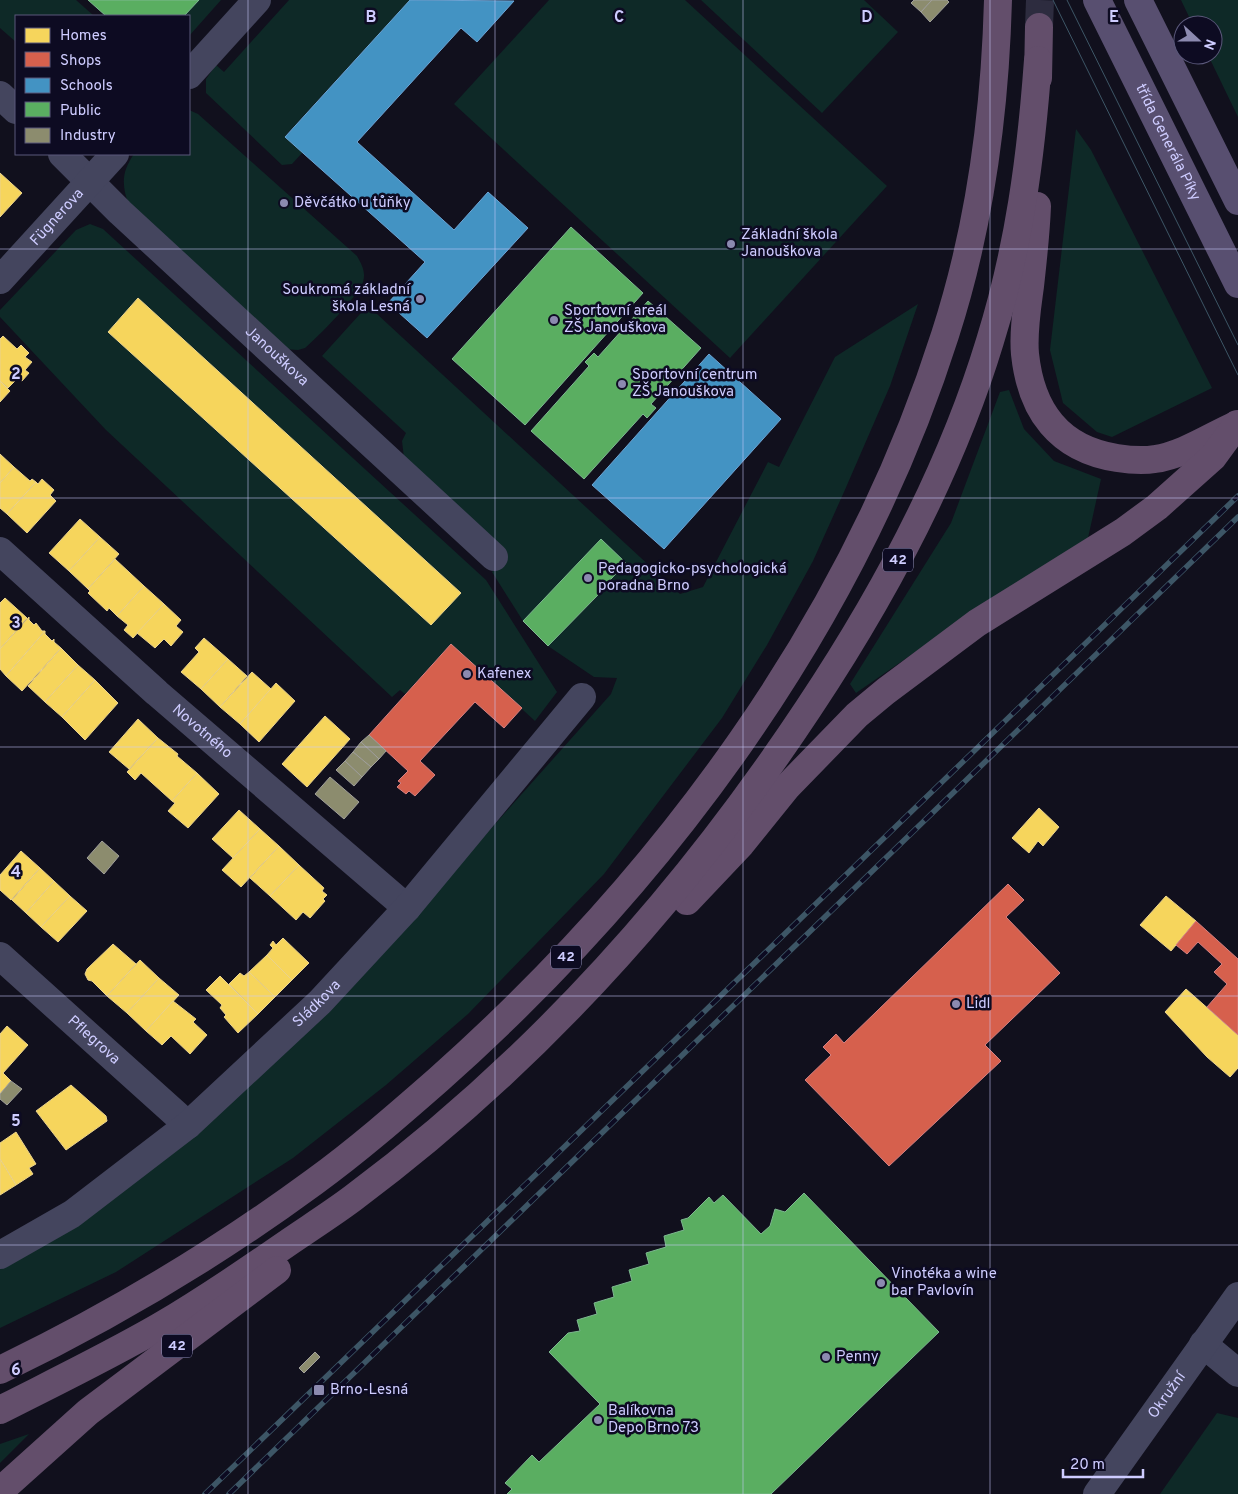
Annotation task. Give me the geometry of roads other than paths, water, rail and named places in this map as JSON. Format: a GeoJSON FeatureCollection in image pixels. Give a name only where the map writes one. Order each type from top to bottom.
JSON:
{"type":"FeatureCollection","features":[{"type":"Feature","properties":{"kind":"highway","name":"42"},"geometry":{"type":"LineString","coordinates":[[0,1370],[54,1344],[136,1298],[228,1240],[314,1182],[390,1123],[534,990],[642,872],[702,795],[755,720],[803,644],[878,505],[915,417],[945,335],[974,222],[991,118],[998,0]]}},
{"type":"Feature","properties":{"kind":"highway","name":"42"},"geometry":{"type":"LineString","coordinates":[[592,984],[667,923],[741,844],[787,788],[857,715],[977,623],[1123,532],[1156,508],[1213,457],[1237,424],[1175,453],[1156,459],[1139,460],[1104,456],[1087,451],[1067,439],[1052,426],[1041,410],[1029,380],[1025,352],[1039,190],[1039,27]]}},
{"type":"Feature","properties":{"kind":"highway","name":"42"},"geometry":{"type":"LineString","coordinates":[[0,1491],[88,1412],[268,1278],[352,1199],[415,1149],[496,1079],[592,984],[680,885],[741,807],[840,661],[916,527],[953,445],[990,343],[1010,269],[1025,195],[1038,60]]}},
{"type":"Feature","properties":{"kind":"highway","name":"42"},"geometry":{"type":"LineString","coordinates":[[0,1410],[160,1326],[352,1199]]}},
{"type":"Feature","properties":{"kind":"highway","name":"42"},"geometry":{"type":"LineString","coordinates":[[0,1358],[54,1344]]}},
{"type":"Feature","properties":{"kind":"main road","name":"třída Generála Píky"},"geometry":{"type":"LineString","coordinates":[[1097,0],[1238,284]]}},
{"type":"Feature","properties":{"kind":"main road"},"geometry":{"type":"LineString","coordinates":[[1138,0],[1238,201]]}},
{"type":"Feature","properties":{"kind":"street"},"geometry":{"type":"LineString","coordinates":[[190,74],[257,0]]}},
{"type":"Feature","properties":{"kind":"street"},"geometry":{"type":"LineString","coordinates":[[0,95],[15,109]]}},
{"type":"Feature","properties":{"kind":"street","name":"Janouškova"},"geometry":{"type":"LineString","coordinates":[[63,155],[120,212],[494,557]]}},
{"type":"Feature","properties":{"kind":"street","name":"Fügnerova"},"geometry":{"type":"LineString","coordinates":[[0,280],[114,155]]}},
{"type":"Feature","properties":{"kind":"street","name":"Novotného"},"geometry":{"type":"LineString","coordinates":[[0,551],[157,693],[407,908]]}},
{"type":"Feature","properties":{"kind":"street","name":"Sládkova"},"geometry":{"type":"LineString","coordinates":[[0,1255],[72,1214],[188,1125],[320,1002],[407,908],[582,697]]}},
{"type":"Feature","properties":{"kind":"street","name":"Pflegrova"},"geometry":{"type":"LineString","coordinates":[[0,956],[188,1125]]}},
{"type":"Feature","properties":{"kind":"street","name":"Okružní"},"geometry":{"type":"LineString","coordinates":[[1097,1494],[1238,1296]]}},
{"type":"Feature","properties":{"kind":"street"},"geometry":{"type":"LineString","coordinates":[[1203,1344],[1238,1373]]}},
{"type":"Feature","properties":{"kind":"tunnel"},"geometry":{"type":"LineString","coordinates":[[1039,27],[1040,0]]}},
{"type":"Feature","properties":{"kind":"tram line"},"geometry":{"type":"LineString","coordinates":[[1053,0],[1238,375]]}},
{"type":"Feature","properties":{"kind":"tram line"},"geometry":{"type":"LineString","coordinates":[[1067,0],[1238,345]]}},
{"type":"Feature","properties":{"kind":"railway"},"geometry":{"type":"LineString","coordinates":[[205,1494],[1238,496]]}},
{"type":"Feature","properties":{"kind":"railway"},"geometry":{"type":"LineString","coordinates":[[229,1494],[1238,517]]}},
{"type":"Feature","properties":{"kind":"place","name":"Děvčátko u tůňky"},"geometry":{"type":"Point","coordinates":[284,203]}},
{"type":"Feature","properties":{"kind":"place","name":"Základní škola Janouškova"},"geometry":{"type":"Point","coordinates":[731,244]}},
{"type":"Feature","properties":{"kind":"place","name":"Soukromá základní škola Lesná"},"geometry":{"type":"Point","coordinates":[420,299]}},
{"type":"Feature","properties":{"kind":"place","name":"Sportovní areál ZŠ Janouškova"},"geometry":{"type":"Point","coordinates":[554,320]}},
{"type":"Feature","properties":{"kind":"place","name":"Sportovní centrum ZŠ Janouškova"},"geometry":{"type":"Point","coordinates":[622,384]}},
{"type":"Feature","properties":{"kind":"place","name":"Pedagogicko-psychologická poradna Brno"},"geometry":{"type":"Point","coordinates":[588,578]}},
{"type":"Feature","properties":{"kind":"place","name":"Kafenex"},"geometry":{"type":"Point","coordinates":[467,674]}},
{"type":"Feature","properties":{"kind":"place","name":"Lidl"},"geometry":{"type":"Point","coordinates":[956,1004]}},
{"type":"Feature","properties":{"kind":"place","name":"Vinotéka a wine bar Pavlovín"},"geometry":{"type":"Point","coordinates":[881,1283]}},
{"type":"Feature","properties":{"kind":"place","name":"Penny"},"geometry":{"type":"Point","coordinates":[826,1357]}},
{"type":"Feature","properties":{"kind":"place","name":"Brno-Lesná"},"geometry":{"type":"Point","coordinates":[319,1390]}},
{"type":"Feature","properties":{"kind":"place","name":"Balíkovna Depo Brno 73"},"geometry":{"type":"Point","coordinates":[598,1420]}}]}
